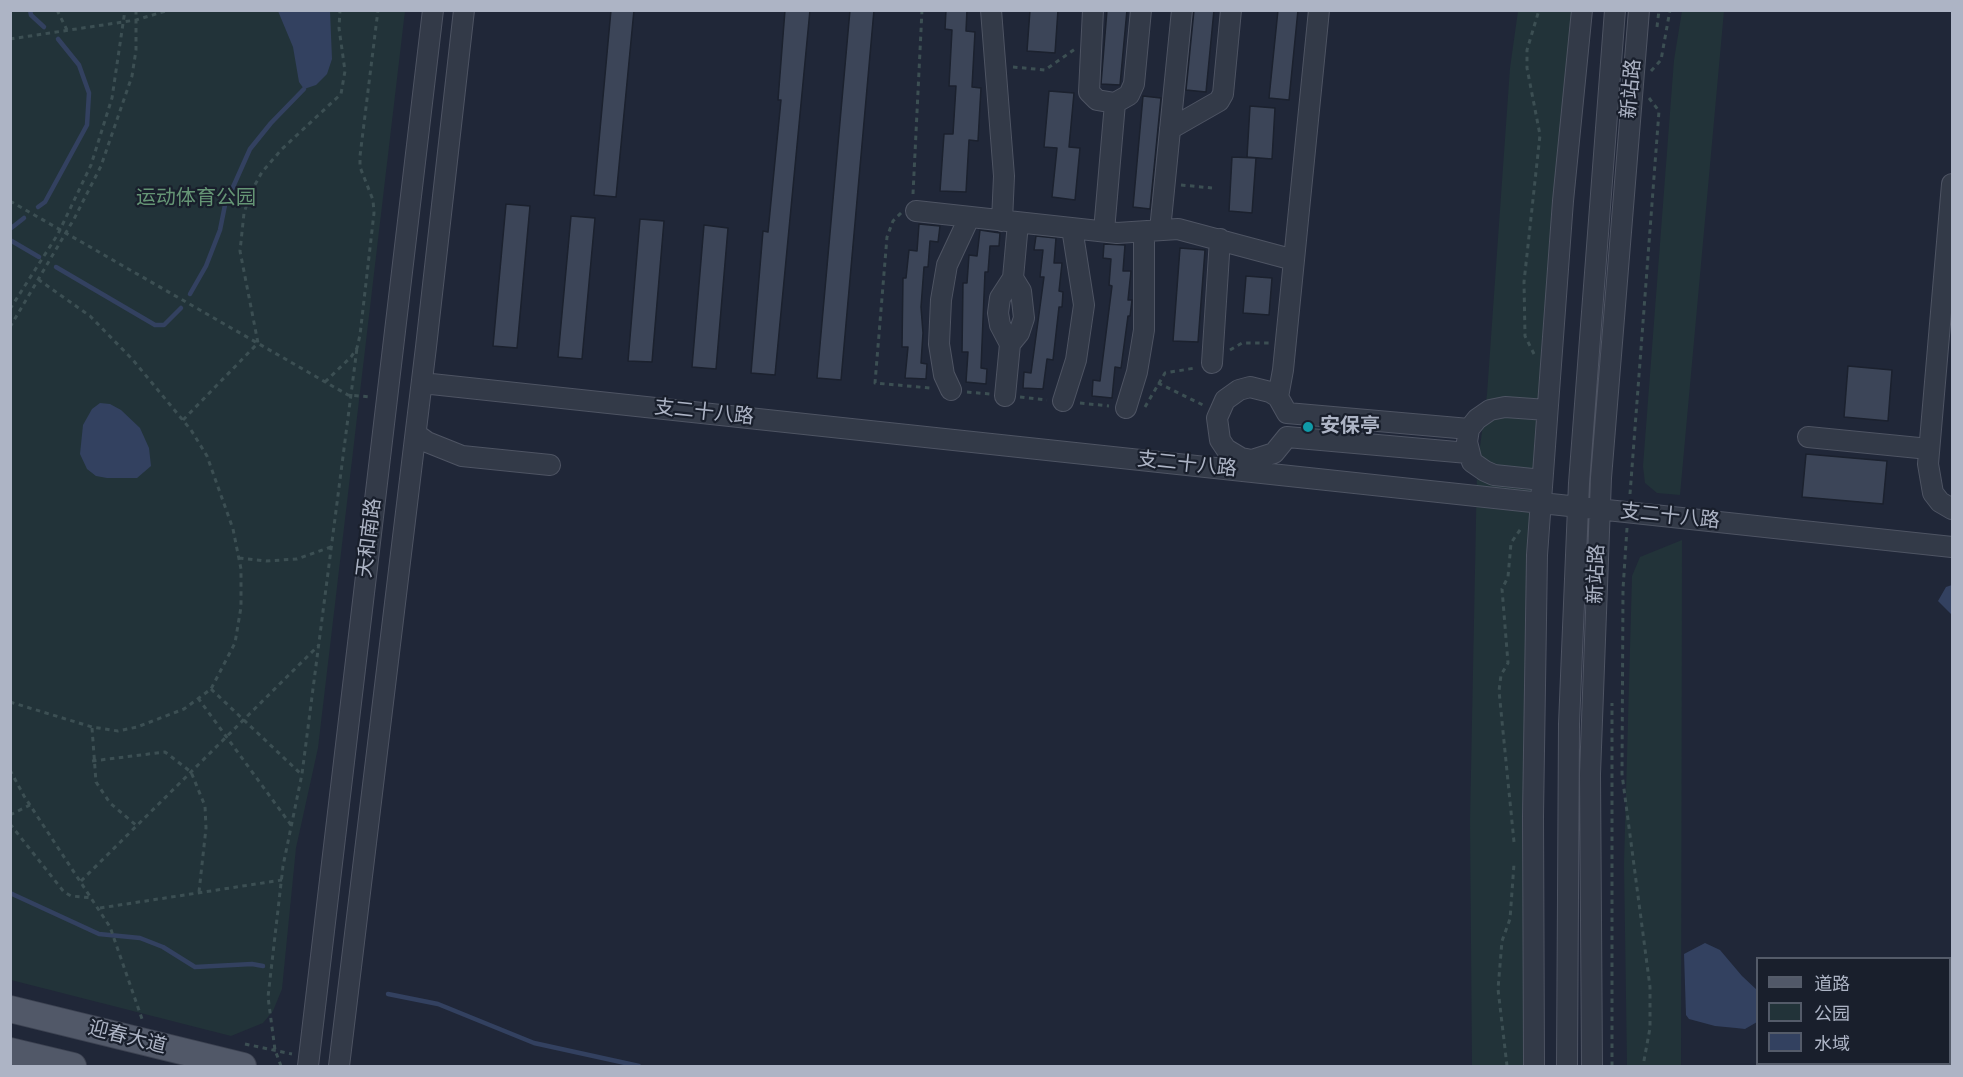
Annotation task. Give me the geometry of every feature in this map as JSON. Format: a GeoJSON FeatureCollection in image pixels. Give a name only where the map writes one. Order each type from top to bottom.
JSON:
{"type":"FeatureCollection","features":[{"type":"Feature","properties":{"kind":"main road","name":"迎春大道"},"geometry":{"type":"LineString","coordinates":[[10,1009],[243,1066]]}},
{"type":"Feature","properties":{"kind":"main road"},"geometry":{"type":"LineString","coordinates":[[10,1051],[73,1066]]}},
{"type":"Feature","properties":{"kind":"street","name":"天和南路"},"geometry":{"type":"LineString","coordinates":[[308,1066],[433,10]]}},
{"type":"Feature","properties":{"kind":"street","name":"天和南路"},"geometry":{"type":"LineString","coordinates":[[339,1066],[416,434],[464,10]]}},
{"type":"Feature","properties":{"kind":"street"},"geometry":{"type":"LineString","coordinates":[[991,10],[1013,278],[1000,298],[998,314],[999,325],[1010,344],[1005,396]]}},
{"type":"Feature","properties":{"kind":"street"},"geometry":{"type":"LineString","coordinates":[[1094,10],[1089,92],[1097,100],[1115,103],[1128,96],[1134,84],[1141,10]]}},
{"type":"Feature","properties":{"kind":"street"},"geometry":{"type":"LineString","coordinates":[[1126,408],[1138,364],[1152,231],[1164,184],[1182,10]]}},
{"type":"Feature","properties":{"kind":"street"},"geometry":{"type":"LineString","coordinates":[[1170,129],[1219,100],[1223,94],[1231,10]]}},
{"type":"Feature","properties":{"kind":"street"},"geometry":{"type":"LineString","coordinates":[[1318,10],[1283,370],[1283,405],[1287,436],[1274,453],[1264,459],[1241,458],[1226,449],[1220,440],[1217,429],[1218,412],[1225,400],[1239,390],[1260,388],[1283,405],[1329,417],[1469,429]]}},
{"type":"Feature","properties":{"kind":"street"},"geometry":{"type":"LineString","coordinates":[[1534,1066],[1533,816],[1540,507],[1563,201],[1582,10]]}},
{"type":"Feature","properties":{"kind":"street","name":"新站路"},"geometry":{"type":"LineString","coordinates":[[1567,1066],[1569,724],[1578,507],[1615,10]]}},
{"type":"Feature","properties":{"kind":"street","name":"新站路"},"geometry":{"type":"LineString","coordinates":[[1592,1066],[1590,774],[1600,509],[1639,10]]}},
{"type":"Feature","properties":{"kind":"street"},"geometry":{"type":"LineString","coordinates":[[1104,231],[1115,103]]}},
{"type":"Feature","properties":{"kind":"street"},"geometry":{"type":"LineString","coordinates":[[1953,184],[1929,449],[1930,480],[1933,493],[1940,502],[1953,509]]}},
{"type":"Feature","properties":{"kind":"street"},"geometry":{"type":"LineString","coordinates":[[914,211],[1104,231],[1178,229],[1294,260]]}},
{"type":"Feature","properties":{"kind":"street"},"geometry":{"type":"LineString","coordinates":[[951,390],[944,375],[939,344],[940,300],[947,265],[969,218]]}},
{"type":"Feature","properties":{"kind":"street"},"geometry":{"type":"LineString","coordinates":[[1063,401],[1079,349],[1084,306],[1079,259],[1072,228]]}},
{"type":"Feature","properties":{"kind":"street"},"geometry":{"type":"LineString","coordinates":[[1212,363],[1220,239]]}},
{"type":"Feature","properties":{"kind":"street","name":"支二十八路"},"geometry":{"type":"LineString","coordinates":[[422,383],[1540,507],[1600,509],[1953,547]]}},
{"type":"Feature","properties":{"kind":"street"},"geometry":{"type":"LineString","coordinates":[[1542,480],[1494,475],[1472,462],[1468,453],[1469,429],[1477,419],[1497,408],[1547,410]]}},
{"type":"Feature","properties":{"kind":"street"},"geometry":{"type":"LineString","coordinates":[[1327,440],[1329,417]]}},
{"type":"Feature","properties":{"kind":"street"},"geometry":{"type":"LineString","coordinates":[[1389,446],[1392,422]]}},
{"type":"Feature","properties":{"kind":"street"},"geometry":{"type":"LineString","coordinates":[[416,434],[427,442],[462,456],[549,465]]}},
{"type":"Feature","properties":{"kind":"street"},"geometry":{"type":"LineString","coordinates":[[1287,436],[1468,453]]}},
{"type":"Feature","properties":{"kind":"street"},"geometry":{"type":"LineString","coordinates":[[1808,437],[1929,449]]}},
{"type":"Feature","properties":{"kind":"path"},"geometry":{"type":"LineString","coordinates":[[57,10],[67,31]]}},
{"type":"Feature","properties":{"kind":"path"},"geometry":{"type":"LineString","coordinates":[[10,309],[60,229],[92,165],[112,98],[125,10]]}},
{"type":"Feature","properties":{"kind":"path"},"geometry":{"type":"LineString","coordinates":[[10,327],[66,233],[102,166],[132,76],[136,10]]}},
{"type":"Feature","properties":{"kind":"path"},"geometry":{"type":"LineString","coordinates":[[10,39],[136,20],[169,10]]}},
{"type":"Feature","properties":{"kind":"path"},"geometry":{"type":"LineString","coordinates":[[258,343],[240,251],[244,213],[251,192],[262,172],[282,149],[341,94],[345,71],[339,28],[340,10]]}},
{"type":"Feature","properties":{"kind":"path"},"geometry":{"type":"LineString","coordinates":[[281,1066],[275,1050],[268,997],[282,880],[302,774],[374,213],[373,200],[360,167],[360,156],[378,10]]}},
{"type":"Feature","properties":{"kind":"path"},"geometry":{"type":"LineString","coordinates":[[875,383],[887,237],[898,215],[914,211],[922,10]]}},
{"type":"Feature","properties":{"kind":"path"},"geometry":{"type":"LineString","coordinates":[[1539,10],[1527,50],[1527,68],[1540,135],[1524,282],[1525,336],[1533,353],[1551,364]]}},
{"type":"Feature","properties":{"kind":"path"},"geometry":{"type":"LineString","coordinates":[[1656,31],[1659,10]]}},
{"type":"Feature","properties":{"kind":"path"},"geometry":{"type":"LineString","coordinates":[[1650,72],[1662,60],[1670,10]]}},
{"type":"Feature","properties":{"kind":"path"},"geometry":{"type":"LineString","coordinates":[[994,65],[1045,70],[1091,37]]}},
{"type":"Feature","properties":{"kind":"path"},"geometry":{"type":"LineString","coordinates":[[1649,80],[1652,62]]}},
{"type":"Feature","properties":{"kind":"path"},"geometry":{"type":"LineString","coordinates":[[1647,109],[1649,89]]}},
{"type":"Feature","properties":{"kind":"path"},"geometry":{"type":"LineString","coordinates":[[1643,1066],[1650,1028],[1650,987],[1622,774],[1623,589],[1659,111],[1648,97]]}},
{"type":"Feature","properties":{"kind":"path"},"geometry":{"type":"LineString","coordinates":[[1164,184],[1212,188]]}},
{"type":"Feature","properties":{"kind":"path"},"geometry":{"type":"LineString","coordinates":[[10,201],[326,382],[351,395],[387,399]]}},
{"type":"Feature","properties":{"kind":"path"},"geometry":{"type":"LineString","coordinates":[[10,702],[92,727],[118,731],[137,727],[184,709],[211,689],[235,643],[241,607],[239,558],[233,529],[207,456],[183,420],[133,360],[90,316],[39,280]]}},
{"type":"Feature","properties":{"kind":"path"},"geometry":{"type":"LineString","coordinates":[[183,420],[258,343]]}},
{"type":"Feature","properties":{"kind":"path"},"geometry":{"type":"LineString","coordinates":[[326,382],[357,348]]}},
{"type":"Feature","properties":{"kind":"path"},"geometry":{"type":"LineString","coordinates":[[1138,364],[1157,383],[1218,412]]}},
{"type":"Feature","properties":{"kind":"path"},"geometry":{"type":"LineString","coordinates":[[1514,852],[1500,709],[1501,675],[1508,663],[1502,589],[1508,577],[1511,543],[1517,531],[1540,507]]}},
{"type":"Feature","properties":{"kind":"path"},"geometry":{"type":"LineString","coordinates":[[239,558],[266,561],[297,559],[331,547]]}},
{"type":"Feature","properties":{"kind":"path"},"geometry":{"type":"LineString","coordinates":[[81,881],[318,646]]}},
{"type":"Feature","properties":{"kind":"path"},"geometry":{"type":"LineString","coordinates":[[211,689],[302,774]]}},
{"type":"Feature","properties":{"kind":"path"},"geometry":{"type":"LineString","coordinates":[[1612,696],[1612,1066]]}},
{"type":"Feature","properties":{"kind":"path"},"geometry":{"type":"LineString","coordinates":[[198,698],[291,826]]}},
{"type":"Feature","properties":{"kind":"path"},"geometry":{"type":"LineString","coordinates":[[92,727],[92,761],[96,782],[110,803],[137,826]]}},
{"type":"Feature","properties":{"kind":"path"},"geometry":{"type":"LineString","coordinates":[[92,761],[165,752],[191,772],[205,806],[206,828],[199,892]]}},
{"type":"Feature","properties":{"kind":"path"},"geometry":{"type":"LineString","coordinates":[[10,770],[30,805],[100,908],[116,943],[142,1019]]}},
{"type":"Feature","properties":{"kind":"path"},"geometry":{"type":"LineString","coordinates":[[10,815],[30,805]]}},
{"type":"Feature","properties":{"kind":"path"},"geometry":{"type":"LineString","coordinates":[[10,824],[64,892],[70,896],[93,898]]}},
{"type":"Feature","properties":{"kind":"path"},"geometry":{"type":"LineString","coordinates":[[1507,1066],[1498,989],[1502,941],[1510,919],[1514,863]]}},
{"type":"Feature","properties":{"kind":"path"},"geometry":{"type":"LineString","coordinates":[[100,908],[282,880]]}},
{"type":"Feature","properties":{"kind":"green space","name":"运动体育公园"},"geometry":{"type":"Polygon","coordinates":[[[10,11],[405,11],[318,748],[296,848],[282,989],[273,1011],[263,1023],[231,1036],[11,980],[10,11]]]}},
{"type":"Feature","properties":{"kind":"green space"},"geometry":{"type":"Polygon","coordinates":[[[1518,11],[1572,11],[1542,383],[1525,1066],[1472,1066],[1470,821],[1477,469],[1487,394],[1510,68],[1518,11]]]}},
{"type":"Feature","properties":{"kind":"green space"},"geometry":{"type":"Polygon","coordinates":[[[1682,11],[1724,11],[1680,495],[1657,493],[1645,483],[1643,466],[1674,60],[1682,11]]]}},
{"type":"Feature","properties":{"kind":"green space"},"geometry":{"type":"Polygon","coordinates":[[[1682,540],[1681,1066],[1627,1066],[1624,864],[1632,576],[1640,557],[1682,540]]]}},
{"type":"Feature","properties":{"kind":"water"},"geometry":{"type":"Polygon","coordinates":[[[278,11],[330,11],[332,59],[327,74],[316,85],[304,89],[299,82],[293,47],[278,11]]]}},
{"type":"Feature","properties":{"kind":"water"},"geometry":{"type":"Polygon","coordinates":[[[100,403],[110,404],[121,410],[140,428],[149,448],[151,466],[137,478],[107,478],[96,476],[87,469],[80,454],[83,425],[92,409],[100,403]]]}},
{"type":"Feature","properties":{"kind":"water"},"geometry":{"type":"Polygon","coordinates":[[[1952,585],[1952,615],[1938,601],[1946,587],[1952,585]]]}},
{"type":"Feature","properties":{"kind":"water"},"geometry":{"type":"Polygon","coordinates":[[[1705,943],[1720,950],[1756,989],[1756,1023],[1745,1029],[1715,1026],[1689,1019],[1686,1015],[1684,954],[1705,943]]]}},
{"type":"Feature","properties":{"kind":"building"},"geometry":{"type":"Polygon","coordinates":[[[611,10],[634,10],[616,197],[594,195],[611,10]]]}},
{"type":"Feature","properties":{"kind":"building"},"geometry":{"type":"Polygon","coordinates":[[[785,10],[810,10],[775,375],[751,373],[763,231],[768,232],[781,100],[778,100],[785,10]]]}},
{"type":"Feature","properties":{"kind":"building"},"geometry":{"type":"Polygon","coordinates":[[[850,10],[874,10],[841,380],[817,378],[850,10]]]}},
{"type":"Feature","properties":{"kind":"building"},"geometry":{"type":"Polygon","coordinates":[[[946,10],[967,10],[966,31],[975,32],[972,87],[981,88],[978,141],[969,140],[966,192],[940,191],[944,134],[953,134],[956,86],[949,86],[952,30],[945,29],[946,10]]]}},
{"type":"Feature","properties":{"kind":"building"},"geometry":{"type":"Polygon","coordinates":[[[1030,10],[1058,10],[1055,53],[1027,51],[1030,10]]]}},
{"type":"Feature","properties":{"kind":"building"},"geometry":{"type":"Polygon","coordinates":[[[1107,10],[1127,10],[1120,85],[1101,84],[1107,10]]]}},
{"type":"Feature","properties":{"kind":"building"},"geometry":{"type":"Polygon","coordinates":[[[1194,10],[1214,10],[1206,92],[1186,90],[1194,10]]]}},
{"type":"Feature","properties":{"kind":"building"},"geometry":{"type":"Polygon","coordinates":[[[1278,10],[1298,10],[1289,100],[1269,98],[1278,10]]]}},
{"type":"Feature","properties":{"kind":"building"},"geometry":{"type":"Polygon","coordinates":[[[1049,91],[1074,93],[1069,147],[1080,148],[1075,200],[1052,197],[1057,148],[1044,147],[1049,91]]]}},
{"type":"Feature","properties":{"kind":"building"},"geometry":{"type":"Polygon","coordinates":[[[1143,96],[1161,98],[1150,209],[1133,207],[1143,96]]]}},
{"type":"Feature","properties":{"kind":"building"},"geometry":{"type":"Polygon","coordinates":[[[1250,106],[1275,108],[1272,159],[1247,157],[1250,106]]]}},
{"type":"Feature","properties":{"kind":"building"},"geometry":{"type":"Polygon","coordinates":[[[1232,157],[1256,158],[1252,213],[1229,211],[1232,157]]]}},
{"type":"Feature","properties":{"kind":"building"},"geometry":{"type":"Polygon","coordinates":[[[506,204],[530,206],[517,348],[493,346],[506,204]]]}},
{"type":"Feature","properties":{"kind":"building"},"geometry":{"type":"Polygon","coordinates":[[[571,216],[595,218],[582,359],[558,357],[571,216]]]}},
{"type":"Feature","properties":{"kind":"building"},"geometry":{"type":"Polygon","coordinates":[[[640,219],[664,221],[652,362],[628,361],[640,219]]]}},
{"type":"Feature","properties":{"kind":"building"},"geometry":{"type":"Polygon","coordinates":[[[919,224],[940,226],[938,242],[930,241],[928,267],[924,267],[921,363],[927,364],[926,379],[905,378],[908,347],[902,347],[903,278],[906,278],[909,250],[917,251],[919,224]]]}},
{"type":"Feature","properties":{"kind":"building"},"geometry":{"type":"Polygon","coordinates":[[[704,225],[728,228],[716,369],[692,367],[704,225]]]}},
{"type":"Feature","properties":{"kind":"building"},"geometry":{"type":"Polygon","coordinates":[[[980,230],[1000,233],[999,246],[990,246],[988,272],[985,272],[981,368],[987,369],[986,384],[966,382],[968,352],[962,352],[963,283],[967,283],[969,255],[977,256],[980,230]]]}},
{"type":"Feature","properties":{"kind":"building"},"geometry":{"type":"Polygon","coordinates":[[[1036,236],[1056,238],[1054,263],[1062,263],[1059,291],[1063,292],[1062,307],[1059,307],[1053,360],[1047,359],[1043,389],[1023,388],[1024,372],[1031,373],[1044,277],[1040,277],[1043,250],[1034,250],[1036,236]]]}},
{"type":"Feature","properties":{"kind":"building"},"geometry":{"type":"Polygon","coordinates":[[[1104,244],[1125,245],[1123,271],[1131,271],[1128,300],[1132,300],[1130,316],[1128,316],[1121,368],[1115,367],[1112,398],[1092,396],[1093,380],[1100,381],[1112,286],[1109,285],[1111,259],[1103,258],[1104,244]]]}},
{"type":"Feature","properties":{"kind":"building"},"geometry":{"type":"Polygon","coordinates":[[[1180,248],[1205,250],[1198,342],[1173,341],[1180,248]]]}},
{"type":"Feature","properties":{"kind":"building"},"geometry":{"type":"Polygon","coordinates":[[[1246,276],[1272,278],[1269,315],[1243,313],[1246,276]]]}},
{"type":"Feature","properties":{"kind":"building"},"geometry":{"type":"Polygon","coordinates":[[[1848,366],[1892,370],[1888,421],[1844,417],[1848,366]]]}},
{"type":"Feature","properties":{"kind":"building"},"geometry":{"type":"Polygon","coordinates":[[[1806,454],[1887,461],[1883,504],[1802,497],[1806,454]]]}},
{"type":"Feature","properties":{"kind":"waterway"},"geometry":{"type":"LineString","coordinates":[[30,10],[31,15],[44,27]]}},
{"type":"Feature","properties":{"kind":"waterway"},"geometry":{"type":"LineString","coordinates":[[38,207],[45,202],[87,125],[89,93],[79,65],[58,39]]}},
{"type":"Feature","properties":{"kind":"waterway"},"geometry":{"type":"LineString","coordinates":[[190,294],[206,266],[220,230],[225,205],[250,149],[304,89]]}},
{"type":"Feature","properties":{"kind":"waterway"},"geometry":{"type":"LineString","coordinates":[[10,229],[24,218]]}},
{"type":"Feature","properties":{"kind":"waterway"},"geometry":{"type":"LineString","coordinates":[[10,240],[39,257]]}},
{"type":"Feature","properties":{"kind":"waterway"},"geometry":{"type":"LineString","coordinates":[[56,267],[155,325],[164,325],[181,308]]}},
{"type":"Feature","properties":{"kind":"waterway"},"geometry":{"type":"LineString","coordinates":[[10,893],[99,934],[140,938],[163,947],[195,967],[252,964],[263,966]]}},
{"type":"Feature","properties":{"kind":"waterway"},"geometry":{"type":"LineString","coordinates":[[388,994],[438,1004],[534,1043],[639,1066]]}},
{"type":"Feature","properties":{"kind":"place","name":"安保亭"},"geometry":{"type":"Point","coordinates":[1308,427]}}]}
